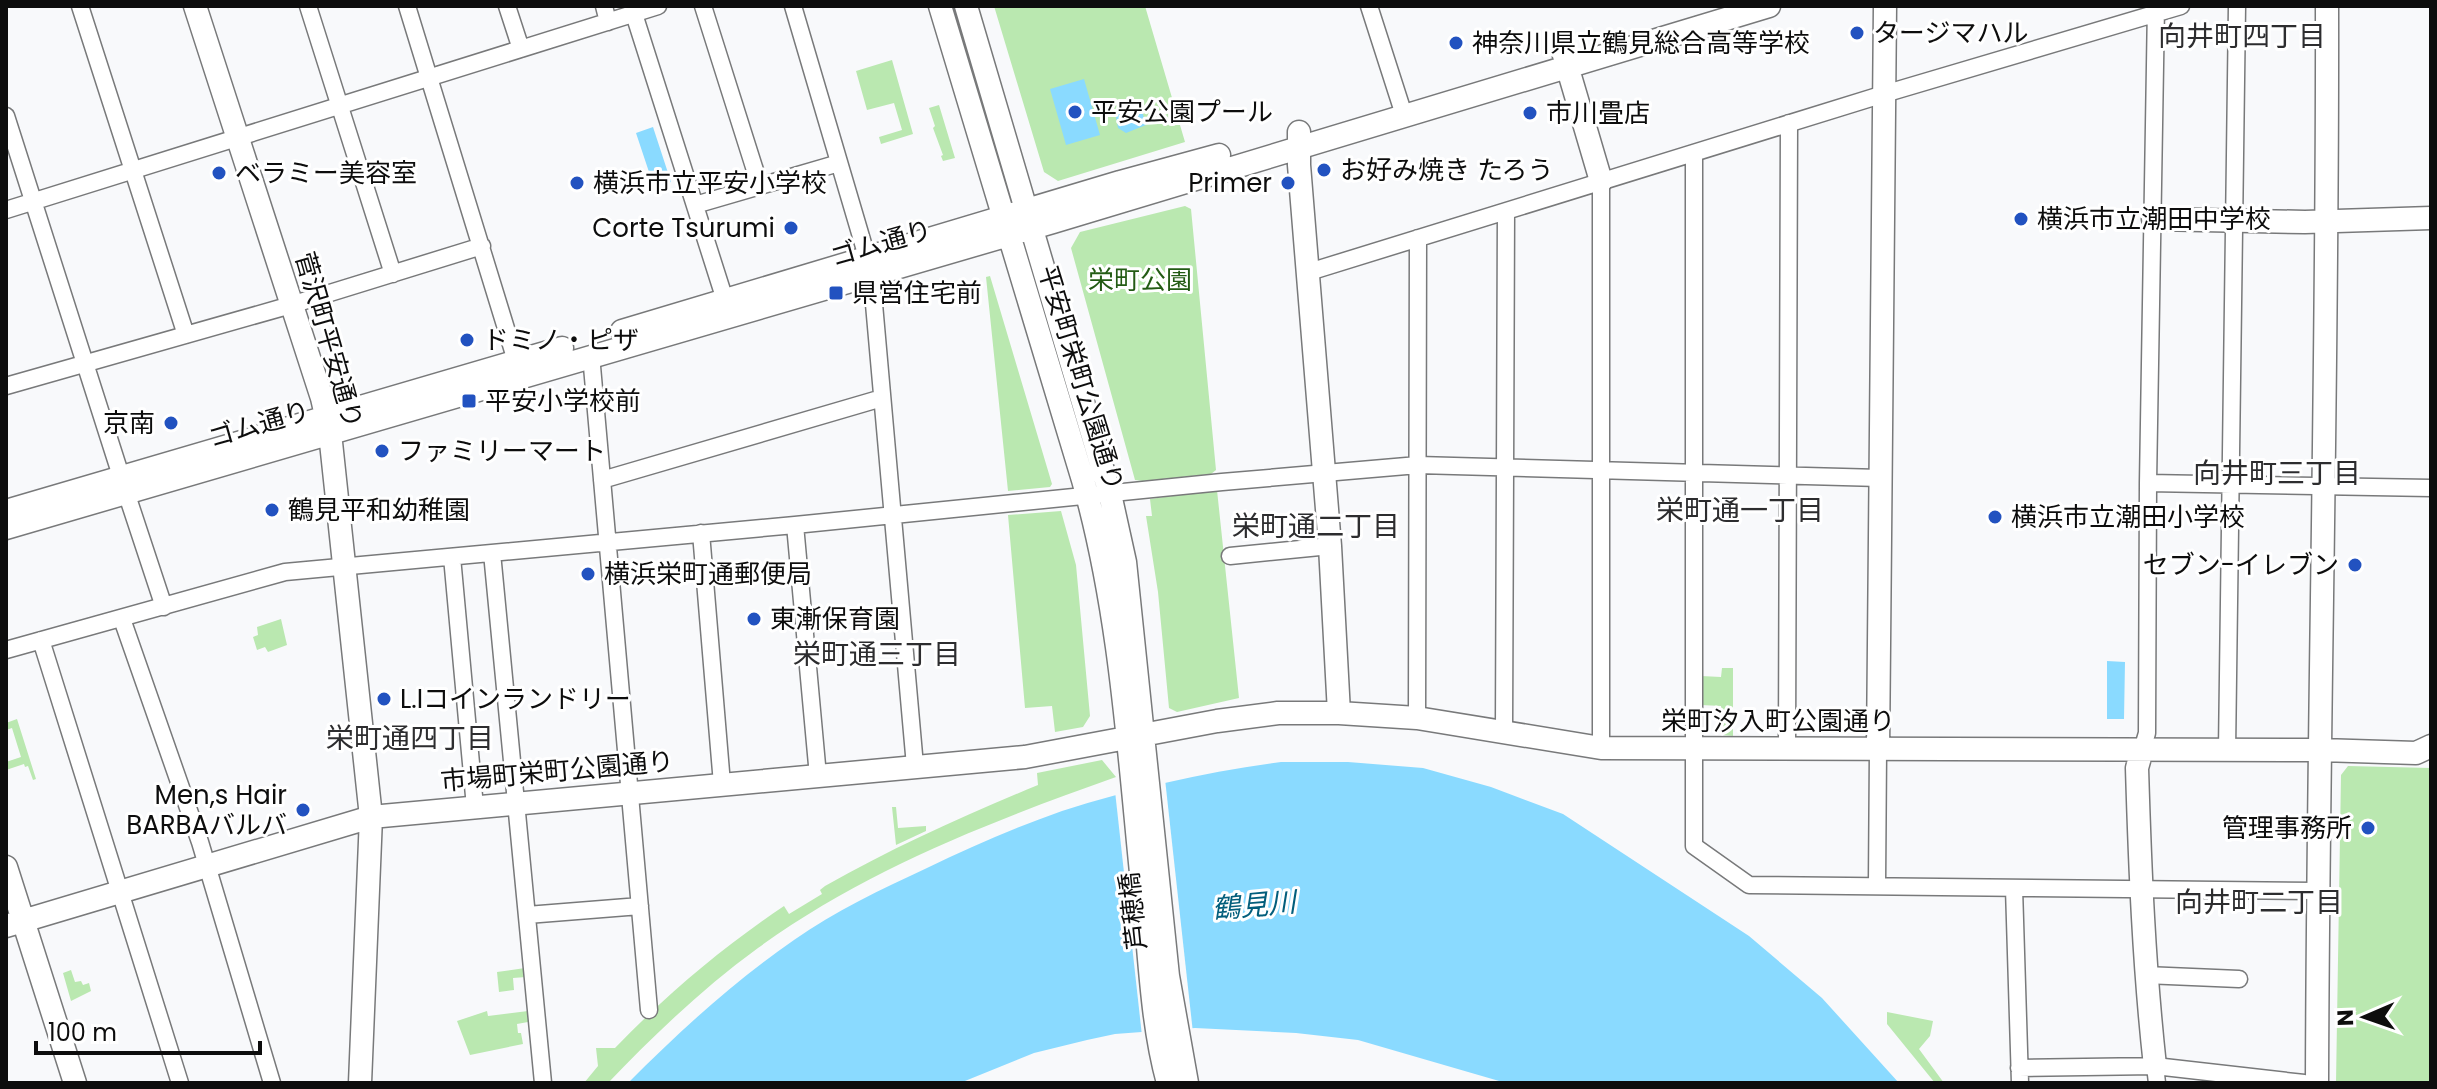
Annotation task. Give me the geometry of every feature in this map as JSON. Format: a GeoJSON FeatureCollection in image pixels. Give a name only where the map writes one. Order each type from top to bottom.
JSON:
{"type":"FeatureCollection","features":[{"type":"Feature","properties":{"kind":"street"},"geometry":{"type":"LineString","coordinates":[[80,6],[186,335]]}},
{"type":"Feature","properties":{"kind":"street","name":"菅沢町平安通り"},"geometry":{"type":"LineString","coordinates":[[195,6],[329,425],[371,817],[360,1083]]}},
{"type":"Feature","properties":{"kind":"street"},"geometry":{"type":"LineString","coordinates":[[308,6],[393,274]]}},
{"type":"Feature","properties":{"kind":"street"},"geometry":{"type":"LineString","coordinates":[[407,6],[516,361]]}},
{"type":"Feature","properties":{"kind":"street"},"geometry":{"type":"LineString","coordinates":[[507,6],[521,49]]}},
{"type":"Feature","properties":{"kind":"street"},"geometry":{"type":"LineString","coordinates":[[6,210],[521,49],[606,14],[634,14],[658,6]]}},
{"type":"Feature","properties":{"kind":"street"},"geometry":{"type":"LineString","coordinates":[[703,6],[760,186]]}},
{"type":"Feature","properties":{"kind":"street"},"geometry":{"type":"LineString","coordinates":[[793,6],[868,267],[874,304],[915,766]]}},
{"type":"Feature","properties":{"kind":"street","name":"平安町栄町公園通り"},"geometry":{"type":"LineString","coordinates":[[940,6],[1102,552],[1135,738]]}},
{"type":"Feature","properties":{"kind":"street","name":"平安町栄町公園通り"},"geometry":{"type":"LineString","coordinates":[[966,6],[1110,494],[1125,562],[1139,772]]}},
{"type":"Feature","properties":{"kind":"street"},"geometry":{"type":"LineString","coordinates":[[1369,6],[1402,108]]}},
{"type":"Feature","properties":{"kind":"street","name":"ゴム通り"},"geometry":{"type":"LineString","coordinates":[[1566,59],[1718,6]]}},
{"type":"Feature","properties":{"kind":"street","name":"ゴム通り"},"geometry":{"type":"LineString","coordinates":[[6,511],[124,484],[591,355],[868,267],[1566,59],[1769,6]]}},
{"type":"Feature","properties":{"kind":"street"},"geometry":{"type":"LineString","coordinates":[[1877,885],[1885,6]]}},
{"type":"Feature","properties":{"kind":"street"},"geometry":{"type":"LineString","coordinates":[[1309,272],[2156,10],[2181,6]]}},
{"type":"Feature","properties":{"kind":"street"},"geometry":{"type":"LineString","coordinates":[[2227,751],[2237,6]]}},
{"type":"Feature","properties":{"kind":"street"},"geometry":{"type":"LineString","coordinates":[[2317,1083],[2317,891],[2325,486],[2327,6]]}},
{"type":"Feature","properties":{"kind":"street"},"geometry":{"type":"LineString","coordinates":[[2156,10],[2147,733],[2137,768],[2145,975],[2156,1074]]}},
{"type":"Feature","properties":{"kind":"street"},"geometry":{"type":"LineString","coordinates":[[634,14],[725,300]]}},
{"type":"Feature","properties":{"kind":"street"},"geometry":{"type":"LineString","coordinates":[[1566,59],[1601,181],[1601,748]]}},
{"type":"Feature","properties":{"kind":"street"},"geometry":{"type":"LineString","coordinates":[[6,116],[164,607]]}},
{"type":"Feature","properties":{"kind":"street"},"geometry":{"type":"LineString","coordinates":[[1787,749],[1789,123]]}},
{"type":"Feature","properties":{"kind":"street"},"geometry":{"type":"LineString","coordinates":[[1300,138],[1299,165],[1330,546],[1339,713]]}},
{"type":"Feature","properties":{"kind":"street"},"geometry":{"type":"LineString","coordinates":[[1694,153],[1694,846],[1749,885],[2317,891]]}},
{"type":"Feature","properties":{"kind":"street"},"geometry":{"type":"LineString","coordinates":[[695,205],[839,163]]}},
{"type":"Feature","properties":{"kind":"street"},"geometry":{"type":"LineString","coordinates":[[1504,730],[1506,211]]}},
{"type":"Feature","properties":{"kind":"street"},"geometry":{"type":"LineString","coordinates":[[2153,219],[2327,221],[2431,218]]}},
{"type":"Feature","properties":{"kind":"street"},"geometry":{"type":"LineString","coordinates":[[1417,718],[1418,238]]}},
{"type":"Feature","properties":{"kind":"street"},"geometry":{"type":"LineString","coordinates":[[6,386],[291,305],[482,246]]}},
{"type":"Feature","properties":{"kind":"street","name":"ゴム通り"},"geometry":{"type":"LineString","coordinates":[[329,425],[516,361],[725,300],[868,267]]}},
{"type":"Feature","properties":{"kind":"street"},"geometry":{"type":"LineString","coordinates":[[591,355],[649,1010]]}},
{"type":"Feature","properties":{"kind":"street"},"geometry":{"type":"LineString","coordinates":[[602,480],[882,398]]}},
{"type":"Feature","properties":{"kind":"street"},"geometry":{"type":"LineString","coordinates":[[6,650],[285,572],[1418,465],[1880,478]]}},
{"type":"Feature","properties":{"kind":"street"},"geometry":{"type":"LineString","coordinates":[[2148,483],[2431,488]]}},
{"type":"Feature","properties":{"kind":"street","name":"ゴム通り"},"geometry":{"type":"LineString","coordinates":[[6,528],[124,484]]}},
{"type":"Feature","properties":{"kind":"street"},"geometry":{"type":"LineString","coordinates":[[795,525],[818,776]]}},
{"type":"Feature","properties":{"kind":"street"},"geometry":{"type":"LineString","coordinates":[[701,533],[722,784]]}},
{"type":"Feature","properties":{"kind":"street"},"geometry":{"type":"LineString","coordinates":[[1230,556],[1330,546]]}},
{"type":"Feature","properties":{"kind":"street"},"geometry":{"type":"LineString","coordinates":[[492,553],[543,1083]]}},
{"type":"Feature","properties":{"kind":"street"},"geometry":{"type":"LineString","coordinates":[[452,557],[475,807]]}},
{"type":"Feature","properties":{"kind":"street"},"geometry":{"type":"LineString","coordinates":[[122,619],[207,866],[272,1083]]}},
{"type":"Feature","properties":{"kind":"street"},"geometry":{"type":"LineString","coordinates":[[41,640],[180,1083]]}},
{"type":"Feature","properties":{"kind":"street","name":"栄町汐入町公園通り"},"geometry":{"type":"LineString","coordinates":[[1135,738],[1257,716],[1339,713],[1417,718],[1601,748],[2321,750],[2416,753],[2431,746]]}},
{"type":"Feature","properties":{"kind":"street","name":"市場町栄町公園通り"},"geometry":{"type":"LineString","coordinates":[[15,923],[371,817],[1025,757],[1135,738]]}},
{"type":"Feature","properties":{"kind":"street","name":"芦穂橋"},"geometry":{"type":"LineString","coordinates":[[1139,772],[1170,1046]]}},
{"type":"Feature","properties":{"kind":"street"},"geometry":{"type":"LineString","coordinates":[[6,867],[15,923],[75,1083]]}},
{"type":"Feature","properties":{"kind":"street"},"geometry":{"type":"LineString","coordinates":[[2014,888],[2019,1076],[2156,1074],[2304,1083]]}},
{"type":"Feature","properties":{"kind":"street"},"geometry":{"type":"LineString","coordinates":[[527,915],[640,906]]}},
{"type":"Feature","properties":{"kind":"street"},"geometry":{"type":"LineString","coordinates":[[2145,975],[2239,979]]}},
{"type":"Feature","properties":{"kind":"street"},"geometry":{"type":"LineString","coordinates":[[1168,1083],[1170,1046]]}},
{"type":"Feature","properties":{"kind":"street"},"geometry":{"type":"LineString","coordinates":[[1170,1046],[1187,1083]]}},
{"type":"Feature","properties":{"kind":"green space"},"geometry":{"type":"Polygon","coordinates":[[[994,6],[1145,6],[1185,142],[1058,181],[1044,172],[994,6]]]}},
{"type":"Feature","properties":{"kind":"green space"},"geometry":{"type":"Polygon","coordinates":[[[892,60],[913,134],[881,144],[879,137],[902,130],[894,103],[867,110],[856,71],[892,60]]]}},
{"type":"Feature","properties":{"kind":"green space"},"geometry":{"type":"Polygon","coordinates":[[[939,105],[955,158],[943,161],[929,108],[939,105]]]}},
{"type":"Feature","properties":{"kind":"green space","name":"栄町公園"},"geometry":{"type":"Polygon","coordinates":[[[1185,206],[1191,209],[1216,470],[1211,474],[1135,480],[1071,248],[1080,232],[1185,206]]]}},
{"type":"Feature","properties":{"kind":"green space"},"geometry":{"type":"Polygon","coordinates":[[[990,276],[1052,484],[1050,487],[1008,491],[986,277],[990,276]]]}},
{"type":"Feature","properties":{"kind":"green space"},"geometry":{"type":"Polygon","coordinates":[[[1217,490],[1239,698],[1177,712],[1169,708],[1158,592],[1146,516],[1152,516],[1150,499],[1217,490]]]}},
{"type":"Feature","properties":{"kind":"green space"},"geometry":{"type":"Polygon","coordinates":[[[1061,511],[1076,565],[1090,716],[1083,727],[1055,732],[1052,706],[1025,708],[1008,515],[1061,511]]]}},
{"type":"Feature","properties":{"kind":"green space"},"geometry":{"type":"Polygon","coordinates":[[[281,619],[287,645],[268,652],[265,647],[257,650],[253,637],[258,635],[257,627],[281,619]]]}},
{"type":"Feature","properties":{"kind":"green space"},"geometry":{"type":"Polygon","coordinates":[[[1722,668],[1733,668],[1733,736],[1722,735],[1721,706],[1701,705],[1701,676],[1721,677],[1722,668]]]}},
{"type":"Feature","properties":{"kind":"green space"},"geometry":{"type":"Polygon","coordinates":[[[17,719],[36,779],[33,780],[28,766],[24,764],[6,770],[6,762],[21,757],[12,728],[6,730],[6,723],[17,719]]]}},
{"type":"Feature","properties":{"kind":"green space"},"geometry":{"type":"Polygon","coordinates":[[[1102,760],[1116,777],[1023,811],[931,850],[886,871],[799,920],[698,996],[608,1083],[584,1083],[598,1066],[596,1048],[615,1048],[696,972],[784,906],[789,914],[822,894],[820,890],[825,886],[877,858],[1038,785],[1037,773],[1102,760]]]}},
{"type":"Feature","properties":{"kind":"green space"},"geometry":{"type":"Polygon","coordinates":[[[2348,766],[2431,768],[2431,1083],[2336,1083],[2341,775],[2348,766]]]}},
{"type":"Feature","properties":{"kind":"green space"},"geometry":{"type":"Polygon","coordinates":[[[892,807],[896,807],[898,828],[926,826],[926,831],[896,845],[892,807]]]}},
{"type":"Feature","properties":{"kind":"green space"},"geometry":{"type":"Polygon","coordinates":[[[525,968],[526,977],[513,978],[514,990],[499,992],[497,972],[525,968]]]}},
{"type":"Feature","properties":{"kind":"green space"},"geometry":{"type":"Polygon","coordinates":[[[71,970],[75,982],[81,981],[83,985],[89,983],[91,991],[71,1001],[63,973],[71,970]]]}},
{"type":"Feature","properties":{"kind":"green space"},"geometry":{"type":"Polygon","coordinates":[[[487,1011],[488,1016],[528,1011],[528,1022],[517,1024],[523,1044],[470,1055],[457,1021],[487,1011]]]}},
{"type":"Feature","properties":{"kind":"green space"},"geometry":{"type":"Polygon","coordinates":[[[1887,1012],[1933,1021],[1930,1036],[1919,1049],[1944,1083],[1935,1083],[1887,1024],[1887,1012]]]}},
{"type":"Feature","properties":{"kind":"water","name":"平安公園プール"},"geometry":{"type":"Polygon","coordinates":[[[1084,79],[1100,135],[1066,145],[1050,89],[1084,79]]]}},
{"type":"Feature","properties":{"kind":"water"},"geometry":{"type":"Polygon","coordinates":[[[1135,105],[1142,111],[1146,125],[1126,133],[1118,128],[1115,112],[1135,105]]]}},
{"type":"Feature","properties":{"kind":"water"},"geometry":{"type":"Polygon","coordinates":[[[653,127],[671,182],[654,187],[636,133],[653,127]]]}},
{"type":"Feature","properties":{"kind":"water"},"geometry":{"type":"Polygon","coordinates":[[[2107,661],[2125,662],[2124,719],[2107,719],[2107,661]]]}},
{"type":"Feature","properties":{"kind":"water","name":"鶴見川"},"geometry":{"type":"Polygon","coordinates":[[[1281,762],[1348,762],[1423,768],[1491,787],[1563,814],[1749,936],[1822,998],[1899,1083],[1506,1083],[1358,1040],[1296,1033],[1195,1028],[1115,1034],[1087,1040],[1034,1053],[960,1083],[628,1083],[687,1026],[771,956],[810,929],[876,892],[977,845],[1062,811],[1170,782],[1281,762]]]}},
{"type":"Feature","properties":{"kind":"pier"},"geometry":{"type":"Polygon","coordinates":[[[1165,779],[1193,1033],[1142,1036],[1115,791],[1165,779]]]}},
{"type":"Feature","properties":{"kind":"place","name":"タージマハル"},"geometry":{"type":"Point","coordinates":[1857,33]}},
{"type":"Feature","properties":{"kind":"place","name":"神奈川県立鶴見総合高等学校"},"geometry":{"type":"Point","coordinates":[1456,43]}},
{"type":"Feature","properties":{"kind":"place","name":"平安公園プール"},"geometry":{"type":"Point","coordinates":[1075,112]}},
{"type":"Feature","properties":{"kind":"place","name":"市川畳店"},"geometry":{"type":"Point","coordinates":[1530,113]}},
{"type":"Feature","properties":{"kind":"place","name":"お好み焼き たろう"},"geometry":{"type":"Point","coordinates":[1324,170]}},
{"type":"Feature","properties":{"kind":"place","name":"ベラミー美容室"},"geometry":{"type":"Point","coordinates":[219,173]}},
{"type":"Feature","properties":{"kind":"place","name":"横浜市立平安小学校"},"geometry":{"type":"Point","coordinates":[577,183]}},
{"type":"Feature","properties":{"kind":"place","name":"Primer"},"geometry":{"type":"Point","coordinates":[1288,183]}},
{"type":"Feature","properties":{"kind":"place","name":"横浜市立潮田中学校"},"geometry":{"type":"Point","coordinates":[2021,219]}},
{"type":"Feature","properties":{"kind":"place","name":"Corte Tsurumi"},"geometry":{"type":"Point","coordinates":[791,228]}},
{"type":"Feature","properties":{"kind":"place","name":"県営住宅前"},"geometry":{"type":"Point","coordinates":[836,293]}},
{"type":"Feature","properties":{"kind":"place","name":"ドミノ・ピザ"},"geometry":{"type":"Point","coordinates":[467,340]}},
{"type":"Feature","properties":{"kind":"place","name":"平安小学校前"},"geometry":{"type":"Point","coordinates":[469,401]}},
{"type":"Feature","properties":{"kind":"place","name":"京南"},"geometry":{"type":"Point","coordinates":[171,423]}},
{"type":"Feature","properties":{"kind":"place","name":"ファミリーマート"},"geometry":{"type":"Point","coordinates":[382,451]}},
{"type":"Feature","properties":{"kind":"place","name":"鶴見平和幼稚園"},"geometry":{"type":"Point","coordinates":[272,510]}},
{"type":"Feature","properties":{"kind":"place","name":"横浜市立潮田小学校"},"geometry":{"type":"Point","coordinates":[1995,517]}},
{"type":"Feature","properties":{"kind":"place","name":"セブン-イレブン"},"geometry":{"type":"Point","coordinates":[2355,565]}},
{"type":"Feature","properties":{"kind":"place","name":"横浜栄町通郵便局"},"geometry":{"type":"Point","coordinates":[588,574]}},
{"type":"Feature","properties":{"kind":"place","name":"東漸保育園"},"geometry":{"type":"Point","coordinates":[754,619]}},
{"type":"Feature","properties":{"kind":"place","name":"L.Iコインランドリー"},"geometry":{"type":"Point","coordinates":[384,699]}},
{"type":"Feature","properties":{"kind":"place","name":"Men,s Hair BARBAバルバ"},"geometry":{"type":"Point","coordinates":[303,810]}},
{"type":"Feature","properties":{"kind":"place","name":"管理事務所"},"geometry":{"type":"Point","coordinates":[2368,828]}},
{"type":"Feature","properties":{"kind":"district","name":"向井町四丁目"},"geometry":{"type":"Point","coordinates":[2242,36]}},
{"type":"Feature","properties":{"kind":"district","name":"向井町三丁目"},"geometry":{"type":"Point","coordinates":[2277,473]}},
{"type":"Feature","properties":{"kind":"district","name":"栄町通一丁目"},"geometry":{"type":"Point","coordinates":[1740,510]}},
{"type":"Feature","properties":{"kind":"district","name":"栄町通二丁目"},"geometry":{"type":"Point","coordinates":[1316,526]}},
{"type":"Feature","properties":{"kind":"district","name":"栄町通三丁目"},"geometry":{"type":"Point","coordinates":[877,654]}},
{"type":"Feature","properties":{"kind":"district","name":"栄町通四丁目"},"geometry":{"type":"Point","coordinates":[410,738]}},
{"type":"Feature","properties":{"kind":"district","name":"向井町二丁目"},"geometry":{"type":"Point","coordinates":[2259,902]}}]}
